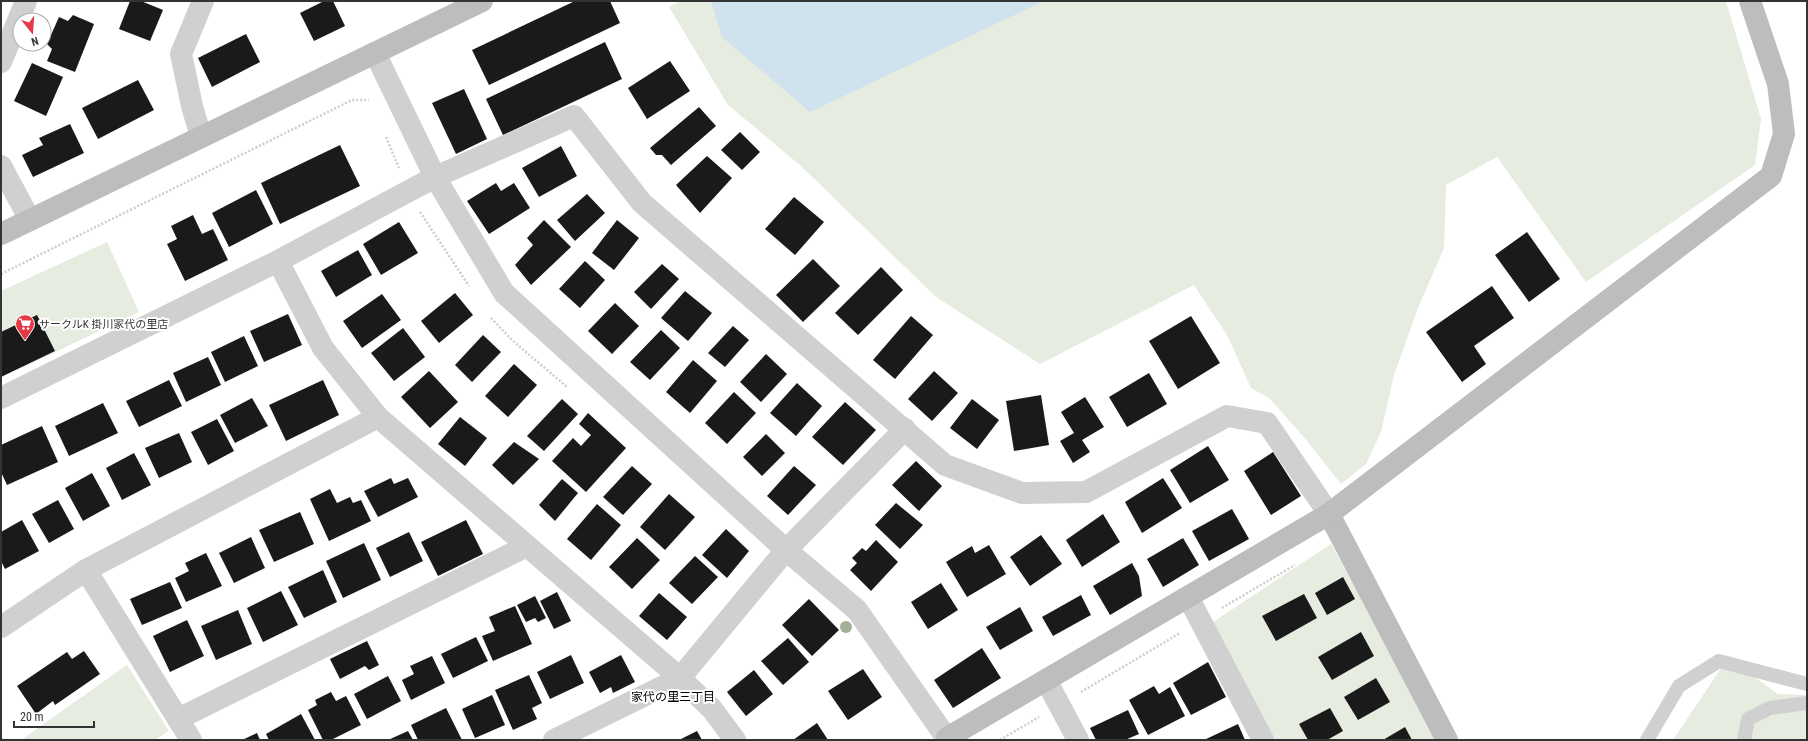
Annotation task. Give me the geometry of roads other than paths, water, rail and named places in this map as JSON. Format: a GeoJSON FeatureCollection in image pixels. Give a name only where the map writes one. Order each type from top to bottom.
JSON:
{"type":"FeatureCollection","features":[{"type":"Feature","properties":{"kind":"street"},"geometry":{"type":"LineString","coordinates":[[1,62],[26,1]]}},
{"type":"Feature","properties":{"kind":"street"},"geometry":{"type":"LineString","coordinates":[[201,137],[180,54],[203,1]]}},
{"type":"Feature","properties":{"kind":"street"},"geometry":{"type":"LineString","coordinates":[[1,234],[482,1]]}},
{"type":"Feature","properties":{"kind":"street"},"geometry":{"type":"LineString","coordinates":[[375,53],[435,177],[504,293],[786,550],[857,610],[948,739],[1329,514],[1771,176],[1784,134],[1778,84],[1750,1]]}},
{"type":"Feature","properties":{"kind":"street"},"geometry":{"type":"LineString","coordinates":[[1,398],[278,261],[435,177],[574,116],[642,203],[945,465],[1022,493],[1086,492],[1227,416],[1267,423],[1329,514],[1447,740]]}},
{"type":"Feature","properties":{"kind":"street"},"geometry":{"type":"LineString","coordinates":[[1,166],[30,220]]}},
{"type":"Feature","properties":{"kind":"street"},"geometry":{"type":"LineString","coordinates":[[278,261],[323,348],[378,417],[680,678],[712,709],[735,740]]}},
{"type":"Feature","properties":{"kind":"street"},"geometry":{"type":"LineString","coordinates":[[1,627],[86,570],[378,417]]}},
{"type":"Feature","properties":{"kind":"street"},"geometry":{"type":"LineString","coordinates":[[554,740],[680,678],[786,550],[905,429]]}},
{"type":"Feature","properties":{"kind":"street"},"geometry":{"type":"LineString","coordinates":[[178,719],[527,546]]}},
{"type":"Feature","properties":{"kind":"street"},"geometry":{"type":"LineString","coordinates":[[86,570],[191,740]]}},
{"type":"Feature","properties":{"kind":"street"},"geometry":{"type":"LineString","coordinates":[[1188,597],[1263,740]]}},
{"type":"Feature","properties":{"kind":"street"},"geometry":{"type":"LineString","coordinates":[[1046,680],[1078,740]]}},
{"type":"Feature","properties":{"kind":"lane"},"geometry":{"type":"LineString","coordinates":[[1647,740],[1679,686],[1719,661],[1807,684]]}},
{"type":"Feature","properties":{"kind":"lane"},"geometry":{"type":"LineString","coordinates":[[1744,740],[1748,719],[1770,708],[1807,703]]}},
{"type":"Feature","properties":{"kind":"water"},"geometry":{"type":"Polygon","coordinates":[[[711,1],[1044,1],[810,112],[722,37],[711,1]]]}},
{"type":"Feature","properties":{"kind":"place","name":"サークルK 掛川家代の里店"},"geometry":{"type":"Point","coordinates":[25,341]}},
{"type":"Feature","properties":{"kind":"district","name":"家代の里三丁目"},"geometry":{"type":"Point","coordinates":[673,697]}}]}
